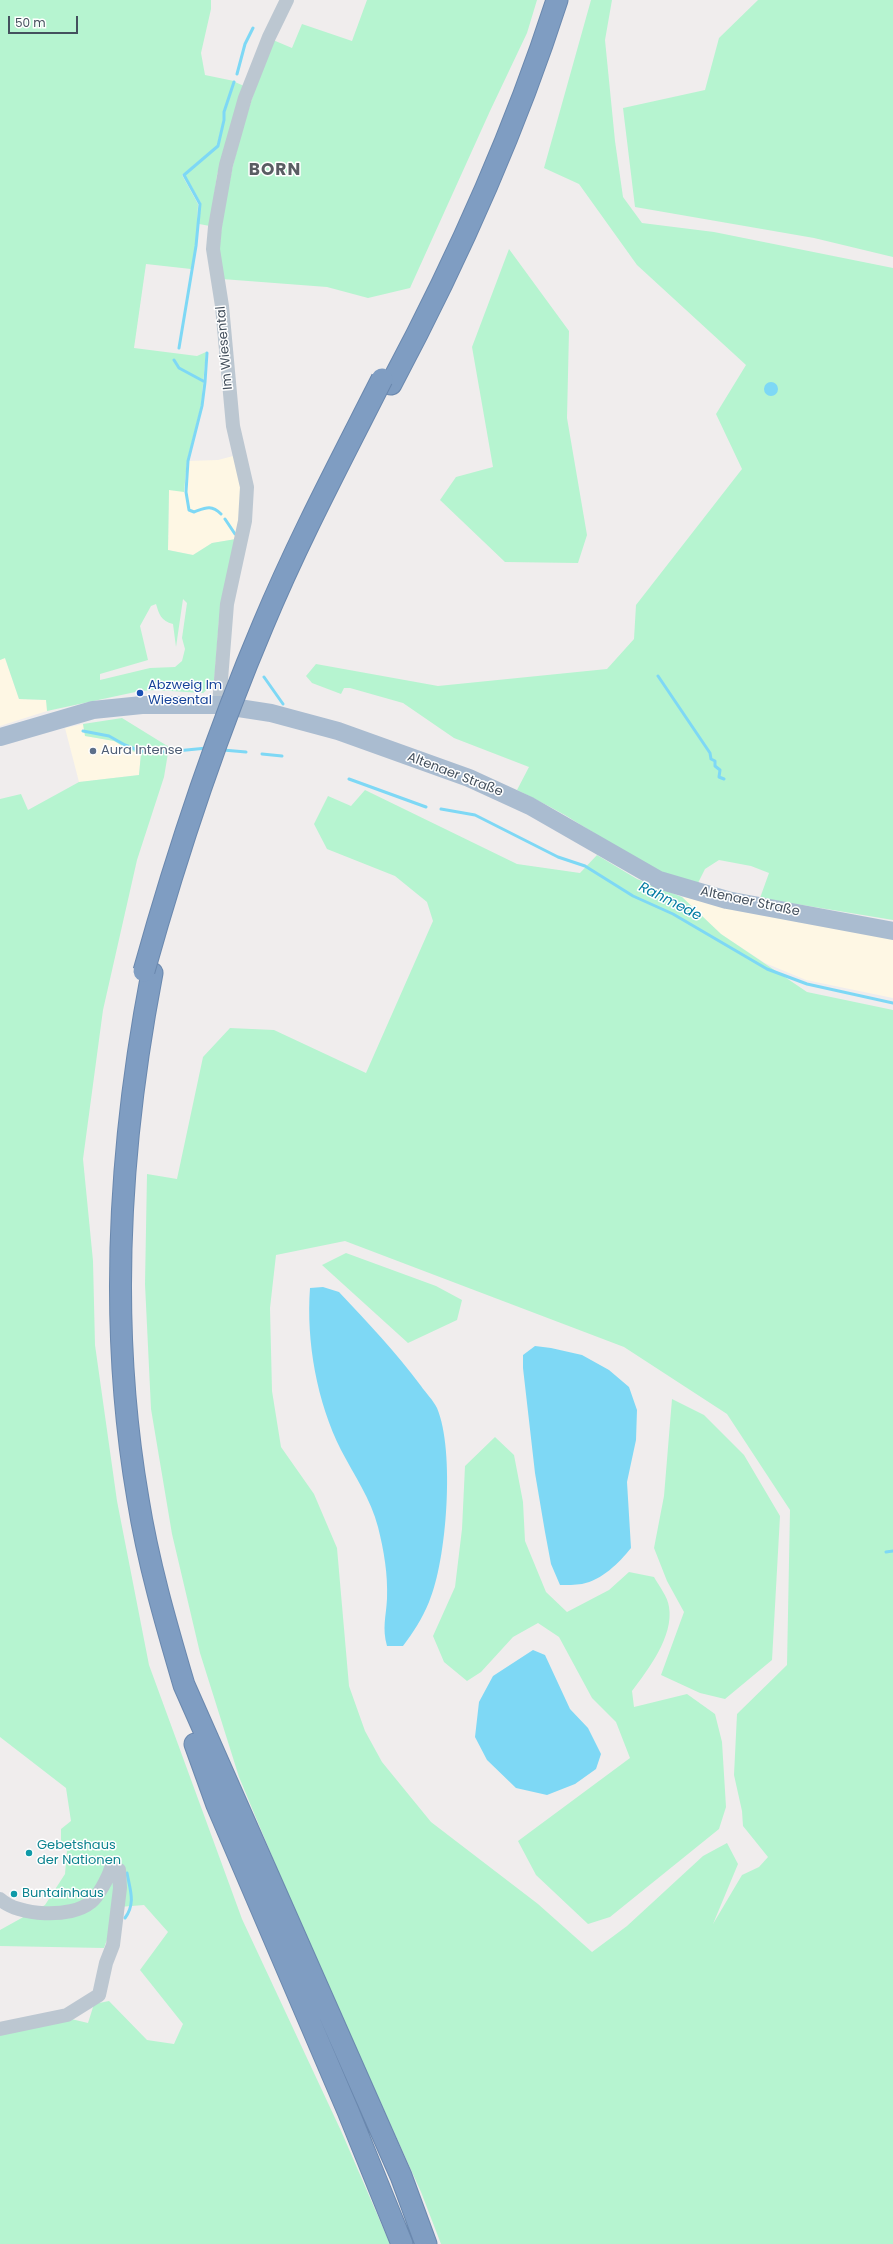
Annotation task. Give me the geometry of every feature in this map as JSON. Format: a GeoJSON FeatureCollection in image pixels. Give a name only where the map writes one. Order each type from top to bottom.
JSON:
{"type":"FeatureCollection","features":[{"type":"Feature","properties":{"kind":"highway"},"geometry":{"type":"LineString","coordinates":[[402,2244],[345,2104],[217,1805],[181,1701],[148,1583],[132,1499],[122,1428],[114,1286],[114,1215],[119,1144],[132,1040],[172,872],[209,761],[263,624],[386,381],[472,198],[531,50],[548,0]]}},
{"type":"Feature","properties":{"kind":"highway"},"geometry":{"type":"LineString","coordinates":[[386,381],[430,309],[480,205],[535,68],[556,0]]}},
{"type":"Feature","properties":{"kind":"highway"},"geometry":{"type":"LineString","coordinates":[[148,972],[125,1149],[121,1215],[122,1349],[128,1425],[138,1498],[161,1605],[184,1685],[398,2168],[426,2244]]}},
{"type":"Feature","properties":{"kind":"main road","name":"Altenaer Straße"},"geometry":{"type":"LineString","coordinates":[[0,737],[93,710],[142,705],[219,705],[294,718],[345,734],[469,778],[530,806],[659,880],[727,900],[893,931]]}},
{"type":"Feature","properties":{"kind":"street","name":"Im Wiesental"},"geometry":{"type":"LineString","coordinates":[[219,705],[227,604],[245,521],[247,487],[233,426],[222,306],[213,249],[215,227],[226,165],[245,98],[269,37],[287,0]]}},
{"type":"Feature","properties":{"kind":"street"},"geometry":{"type":"LineString","coordinates":[[0,1899],[7,1906],[42,1914],[74,1910],[91,1902],[109,1874],[111,1868],[119,1870],[120,1888],[113,1945],[106,1963],[99,1995],[67,2015],[0,2029]]}},
{"type":"Feature","properties":{"kind":"shaded area"},"geometry":{"type":"Polygon","coordinates":[[[237,455],[242,497],[236,539],[212,543],[193,555],[168,550],[169,490],[184,491],[187,461],[218,460],[237,455]]]}},
{"type":"Feature","properties":{"kind":"shaded area"},"geometry":{"type":"Polygon","coordinates":[[[5,658],[19,699],[46,700],[48,708],[47,711],[0,726],[0,660],[5,658]]]}},
{"type":"Feature","properties":{"kind":"shaded area"},"geometry":{"type":"Polygon","coordinates":[[[83,724],[85,736],[114,741],[131,751],[141,753],[139,775],[79,782],[65,728],[83,724]]]}},
{"type":"Feature","properties":{"kind":"shaded area"},"geometry":{"type":"Polygon","coordinates":[[[682,897],[893,937],[893,998],[806,980],[765,963],[721,934],[682,897]]]}},
{"type":"Feature","properties":{"kind":"green space"},"geometry":{"type":"Polygon","coordinates":[[[0,0],[211,0],[211,9],[201,53],[205,75],[234,81],[223,112],[223,120],[217,146],[182,175],[198,204],[196,246],[191,269],[146,264],[134,348],[197,356],[206,352],[201,406],[187,461],[184,492],[169,490],[168,550],[193,555],[212,543],[236,539],[219,619],[214,684],[203,693],[155,690],[140,691],[47,711],[46,700],[19,699],[5,658],[0,660],[0,0]],[[183,599],[176,647],[173,624],[161,617],[156,604],[151,606],[140,626],[148,660],[100,674],[100,680],[150,668],[175,667],[182,661],[185,649],[182,638],[187,603],[183,599]]]}},
{"type":"Feature","properties":{"kind":"green space"},"geometry":{"type":"Polygon","coordinates":[[[367,0],[537,0],[527,33],[410,288],[368,298],[327,287],[222,279],[220,242],[223,216],[233,165],[255,89],[273,40],[292,48],[302,24],[352,41],[367,0]]]}},
{"type":"Feature","properties":{"kind":"green space"},"geometry":{"type":"Polygon","coordinates":[[[591,0],[612,0],[605,40],[615,141],[623,197],[642,223],[714,232],[893,268],[893,920],[760,898],[769,873],[751,866],[719,860],[705,869],[697,885],[666,874],[637,860],[558,811],[517,790],[529,767],[454,738],[403,703],[350,688],[344,688],[341,694],[312,683],[306,676],[316,664],[438,686],[607,669],[634,639],[636,605],[742,469],[716,414],[746,365],[637,265],[579,184],[544,168],[591,0]]]}},
{"type":"Feature","properties":{"kind":"green space"},"geometry":{"type":"Polygon","coordinates":[[[758,0],[893,0],[893,257],[814,238],[635,207],[623,108],[705,90],[719,38],[758,0]]]}},
{"type":"Feature","properties":{"kind":"green space"},"geometry":{"type":"Polygon","coordinates":[[[235,82],[244,86],[217,175],[210,226],[199,224],[201,203],[185,175],[219,146],[225,112],[235,82]]]}},
{"type":"Feature","properties":{"kind":"green space"},"geometry":{"type":"Polygon","coordinates":[[[509,249],[569,331],[567,418],[587,535],[578,563],[505,562],[440,500],[456,477],[493,467],[472,347],[509,249]]]}},
{"type":"Feature","properties":{"kind":"green space"},"geometry":{"type":"Polygon","coordinates":[[[122,718],[169,747],[164,777],[137,860],[103,1010],[83,1159],[93,1261],[95,1345],[117,1501],[149,1665],[242,1919],[342,2133],[390,2244],[0,2244],[0,2033],[67,2018],[88,2023],[94,2004],[109,2001],[147,2040],[174,2044],[183,2024],[140,1970],[168,1932],[144,1905],[119,1907],[104,1948],[0,1946],[0,1930],[45,1905],[65,1874],[67,1851],[61,1845],[61,1829],[71,1821],[66,1788],[0,1737],[0,799],[21,794],[28,810],[79,782],[139,775],[141,753],[131,751],[114,741],[85,736],[83,724],[122,718]]]}},
{"type":"Feature","properties":{"kind":"green space"},"geometry":{"type":"Polygon","coordinates":[[[365,790],[517,864],[580,873],[597,855],[637,879],[682,897],[721,934],[807,992],[893,1010],[893,2244],[441,2244],[421,2192],[302,1928],[239,1777],[200,1653],[172,1534],[151,1409],[145,1284],[147,1174],[177,1179],[203,1057],[230,1028],[274,1030],[366,1073],[433,921],[427,902],[395,876],[327,849],[314,824],[328,796],[351,806],[365,790]],[[345,1241],[276,1255],[270,1308],[272,1391],[281,1447],[314,1494],[337,1548],[349,1686],[365,1731],[382,1762],[431,1822],[538,1904],[592,1952],[627,1926],[703,1856],[727,1843],[738,1864],[713,1924],[742,1875],[759,1867],[768,1857],[743,1826],[742,1811],[734,1775],[737,1714],[787,1665],[790,1510],[727,1414],[624,1347],[345,1241]]]}},
{"type":"Feature","properties":{"kind":"green space"},"geometry":{"type":"Polygon","coordinates":[[[346,1253],[436,1286],[462,1300],[457,1320],[408,1343],[322,1265],[346,1253]]]}},
{"type":"Feature","properties":{"kind":"green space"},"geometry":{"type":"Polygon","coordinates":[[[672,1399],[704,1415],[744,1455],[780,1516],[772,1660],[725,1699],[700,1693],[661,1675],[684,1612],[667,1581],[654,1548],[664,1496],[672,1399]]]}},
{"type":"Feature","properties":{"kind":"green space"},"geometry":{"type":"Polygon","coordinates":[[[495,1437],[514,1455],[523,1502],[525,1541],[546,1592],[567,1612],[609,1590],[629,1572],[654,1577],[667,1599],[670,1618],[664,1641],[652,1663],[632,1691],[634,1707],[687,1694],[715,1714],[722,1742],[726,1807],[719,1829],[610,1917],[588,1924],[536,1875],[518,1841],[630,1758],[616,1722],[592,1698],[559,1637],[538,1623],[513,1637],[481,1672],[467,1681],[444,1662],[433,1636],[455,1587],[462,1529],[465,1466],[495,1437]]]}},
{"type":"Feature","properties":{"kind":"water"},"geometry":{"type":"Polygon","coordinates":[[[771,382],[776,384],[778,389],[776,394],[771,396],[766,394],[764,389],[766,384],[771,382]]]}},
{"type":"Feature","properties":{"kind":"water"},"geometry":{"type":"Polygon","coordinates":[[[323,1287],[339,1292],[391,1349],[434,1402],[443,1427],[447,1477],[444,1534],[440,1560],[435,1584],[429,1602],[417,1626],[403,1646],[387,1646],[385,1628],[387,1581],[384,1554],[378,1527],[367,1497],[341,1450],[325,1412],[315,1371],[310,1329],[310,1288],[323,1287]]]}},
{"type":"Feature","properties":{"kind":"water"},"geometry":{"type":"Polygon","coordinates":[[[535,1346],[582,1355],[609,1370],[629,1387],[637,1410],[636,1440],[627,1482],[631,1548],[610,1570],[596,1579],[582,1584],[560,1585],[551,1564],[535,1473],[523,1368],[523,1355],[535,1346]]]}},
{"type":"Feature","properties":{"kind":"water"},"geometry":{"type":"Polygon","coordinates":[[[533,1650],[545,1655],[570,1709],[588,1728],[601,1754],[596,1769],[575,1784],[547,1795],[516,1788],[487,1760],[475,1737],[479,1702],[493,1676],[533,1650]]]}},
{"type":"Feature","properties":{"kind":"waterway"},"geometry":{"type":"LineString","coordinates":[[237,74],[245,44],[253,28]]}},
{"type":"Feature","properties":{"kind":"waterway"},"geometry":{"type":"LineString","coordinates":[[179,348],[196,246],[200,204],[184,175],[218,146],[224,120],[224,112],[234,82]]}},
{"type":"Feature","properties":{"kind":"waterway"},"geometry":{"type":"LineString","coordinates":[[205,382],[207,353]]}},
{"type":"Feature","properties":{"kind":"waterway"},"geometry":{"type":"LineString","coordinates":[[174,360],[179,368],[205,382],[202,406],[188,461],[186,492],[189,510],[194,512],[205,508],[211,508],[221,514]]}},
{"type":"Feature","properties":{"kind":"waterway"},"geometry":{"type":"LineString","coordinates":[[225,519],[235,534]]}},
{"type":"Feature","properties":{"kind":"waterway"},"geometry":{"type":"LineString","coordinates":[[658,676],[710,753],[711,759],[715,761],[715,766],[720,770],[719,777],[724,779]]}},
{"type":"Feature","properties":{"kind":"waterway"},"geometry":{"type":"LineString","coordinates":[[264,677],[283,704]]}},
{"type":"Feature","properties":{"kind":"waterway","name":"Rahmede"},"geometry":{"type":"LineString","coordinates":[[83,731],[109,736],[140,751],[166,752],[207,748]]}},
{"type":"Feature","properties":{"kind":"waterway","name":"Rahmede"},"geometry":{"type":"LineString","coordinates":[[223,750],[246,752]]}},
{"type":"Feature","properties":{"kind":"waterway","name":"Rahmede"},"geometry":{"type":"LineString","coordinates":[[262,754],[282,756]]}},
{"type":"Feature","properties":{"kind":"waterway","name":"Rahmede"},"geometry":{"type":"LineString","coordinates":[[349,779],[426,807]]}},
{"type":"Feature","properties":{"kind":"waterway","name":"Rahmede"},"geometry":{"type":"LineString","coordinates":[[441,809],[475,815],[558,857],[585,866],[633,896],[673,914],[767,969],[807,984],[893,1003]]}},
{"type":"Feature","properties":{"kind":"waterway"},"geometry":{"type":"LineString","coordinates":[[886,1552],[893,1551]]}},
{"type":"Feature","properties":{"kind":"waterway"},"geometry":{"type":"LineString","coordinates":[[125,1918],[131,1902],[131,1891],[127,1873]]}},
{"type":"Feature","properties":{"kind":"place","name":"Abzweig Im Wiesental"},"geometry":{"type":"Point","coordinates":[140,693]}},
{"type":"Feature","properties":{"kind":"place","name":"Aura Intense"},"geometry":{"type":"Point","coordinates":[93,751]}},
{"type":"Feature","properties":{"kind":"place","name":"Gebetshaus der Nationen"},"geometry":{"type":"Point","coordinates":[29,1853]}},
{"type":"Feature","properties":{"kind":"place","name":"Buntainhaus"},"geometry":{"type":"Point","coordinates":[14,1894]}},
{"type":"Feature","properties":{"kind":"district","name":"BORN"},"geometry":{"type":"Point","coordinates":[275,171]}}]}
